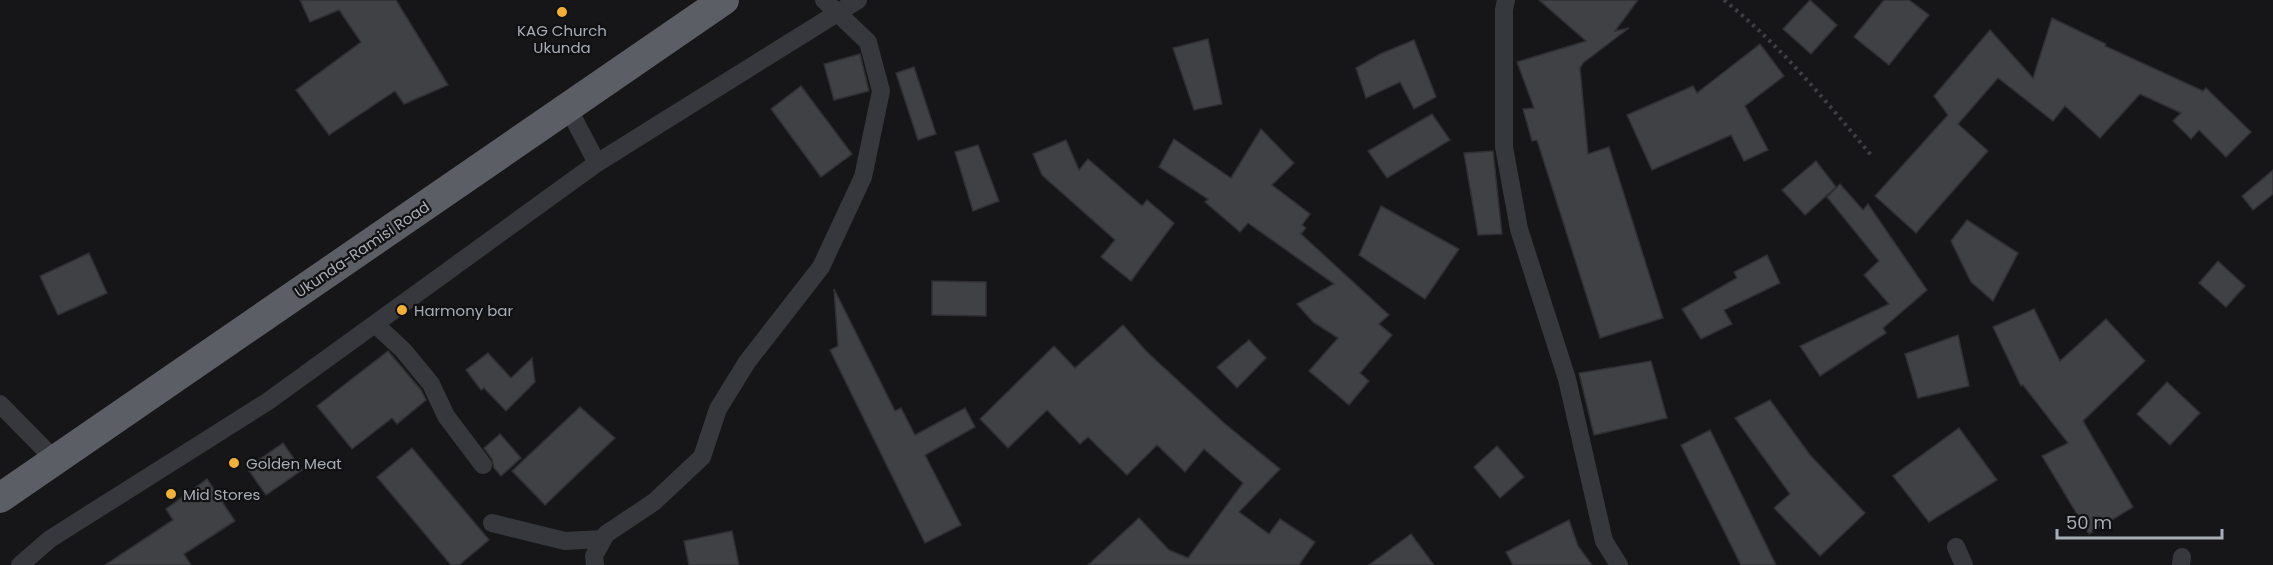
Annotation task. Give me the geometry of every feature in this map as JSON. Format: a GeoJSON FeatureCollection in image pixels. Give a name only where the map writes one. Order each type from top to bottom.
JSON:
{"type":"FeatureCollection","features":[{"type":"Feature","properties":{"kind":"highway","name":"Ukunda-Ramisi Road"},"geometry":{"type":"LineString","coordinates":[[0,498],[724,0]]}},
{"type":"Feature","properties":{"kind":"street"},"geometry":{"type":"LineString","coordinates":[[595,565],[594,556],[606,534],[654,502],[702,457],[718,409],[747,362],[822,267],[863,177],[881,91],[868,42],[824,0]]}},
{"type":"Feature","properties":{"kind":"street"},"geometry":{"type":"LineString","coordinates":[[20,565],[50,539],[267,402],[597,163],[858,0]]}},
{"type":"Feature","properties":{"kind":"street"},"geometry":{"type":"LineString","coordinates":[[1506,0],[1504,10],[1504,147],[1519,230],[1567,379],[1604,541],[1619,565]]}},
{"type":"Feature","properties":{"kind":"street"},"geometry":{"type":"LineString","coordinates":[[568,108],[597,163]]}},
{"type":"Feature","properties":{"kind":"street"},"geometry":{"type":"LineString","coordinates":[[375,324],[403,350],[430,384],[446,416],[483,465]]}},
{"type":"Feature","properties":{"kind":"street"},"geometry":{"type":"LineString","coordinates":[[0,404],[54,459]]}},
{"type":"Feature","properties":{"kind":"street"},"geometry":{"type":"LineString","coordinates":[[492,523],[565,541],[603,538]]}},
{"type":"Feature","properties":{"kind":"street"},"geometry":{"type":"LineString","coordinates":[[1956,547],[1964,565]]}},
{"type":"Feature","properties":{"kind":"path"},"geometry":{"type":"LineString","coordinates":[[1724,0],[1756,26],[1822,97],[1871,155]]}},
{"type":"Feature","properties":{"kind":"building"},"geometry":{"type":"Polygon","coordinates":[[[300,0],[396,0],[448,85],[404,104],[395,91],[329,135],[296,90],[361,42],[339,10],[310,22],[300,0]]]}},
{"type":"Feature","properties":{"kind":"building"},"geometry":{"type":"Polygon","coordinates":[[[1539,0],[1638,0],[1615,31],[1629,28],[1583,63],[1580,68],[1588,154],[1609,147],[1663,318],[1600,338],[1537,140],[1532,141],[1523,109],[1534,108],[1517,62],[1586,41],[1539,0]]]}},
{"type":"Feature","properties":{"kind":"building"},"geometry":{"type":"Polygon","coordinates":[[[1810,0],[1837,25],[1811,54],[1783,29],[1810,0]]]}},
{"type":"Feature","properties":{"kind":"building"},"geometry":{"type":"Polygon","coordinates":[[[1884,0],[1909,0],[1929,15],[1889,65],[1854,37],[1884,0]]]}},
{"type":"Feature","properties":{"kind":"building"},"geometry":{"type":"Polygon","coordinates":[[[2052,18],[2106,44],[2105,46],[2203,91],[2206,88],[2251,132],[2226,157],[2199,130],[2191,139],[2173,121],[2181,113],[2140,94],[2100,138],[2065,106],[2053,121],[1998,78],[1958,124],[1988,151],[1916,233],[1875,196],[1948,115],[1934,96],[1990,30],[2033,78],[2052,18]]]}},
{"type":"Feature","properties":{"kind":"building"},"geometry":{"type":"Polygon","coordinates":[[[1208,39],[1222,104],[1194,110],[1173,48],[1208,39]]]}},
{"type":"Feature","properties":{"kind":"building"},"geometry":{"type":"Polygon","coordinates":[[[1414,40],[1436,97],[1414,109],[1400,82],[1366,98],[1356,68],[1380,54],[1414,40]]]}},
{"type":"Feature","properties":{"kind":"building"},"geometry":{"type":"Polygon","coordinates":[[[1760,44],[1784,76],[1745,106],[1768,150],[1744,161],[1731,135],[1652,170],[1627,115],[1693,86],[1697,93],[1760,44]]]}},
{"type":"Feature","properties":{"kind":"building"},"geometry":{"type":"Polygon","coordinates":[[[860,54],[869,91],[834,100],[824,64],[860,54]]]}},
{"type":"Feature","properties":{"kind":"building"},"geometry":{"type":"Polygon","coordinates":[[[914,67],[936,134],[918,140],[896,73],[914,67]]]}},
{"type":"Feature","properties":{"kind":"building"},"geometry":{"type":"Polygon","coordinates":[[[801,86],[852,154],[821,177],[771,109],[801,86]]]}},
{"type":"Feature","properties":{"kind":"building"},"geometry":{"type":"Polygon","coordinates":[[[1432,114],[1450,140],[1387,178],[1368,151],[1432,114]]]}},
{"type":"Feature","properties":{"kind":"building"},"geometry":{"type":"Polygon","coordinates":[[[1261,129],[1294,163],[1272,185],[1310,214],[1302,225],[1306,228],[1301,234],[1389,315],[1379,324],[1392,335],[1360,373],[1369,381],[1349,405],[1309,371],[1338,338],[1313,322],[1297,304],[1334,284],[1248,223],[1240,232],[1205,202],[1208,199],[1159,167],[1174,139],[1231,178],[1261,129]]]}},
{"type":"Feature","properties":{"kind":"building"},"geometry":{"type":"Polygon","coordinates":[[[1066,140],[1079,170],[1088,159],[1142,206],[1147,200],[1174,223],[1131,281],[1101,257],[1115,240],[1042,175],[1033,154],[1066,140]]]}},
{"type":"Feature","properties":{"kind":"building"},"geometry":{"type":"Polygon","coordinates":[[[978,145],[999,201],[973,211],[955,152],[978,145]]]}},
{"type":"Feature","properties":{"kind":"building"},"geometry":{"type":"Polygon","coordinates":[[[1493,151],[1502,234],[1478,235],[1464,153],[1493,151]]]}},
{"type":"Feature","properties":{"kind":"building"},"geometry":{"type":"Polygon","coordinates":[[[1816,161],[1836,187],[1805,215],[1782,190],[1816,161]]]}},
{"type":"Feature","properties":{"kind":"building"},"geometry":{"type":"Polygon","coordinates":[[[2273,170],[2273,194],[2253,210],[2242,196],[2273,170]]]}},
{"type":"Feature","properties":{"kind":"building"},"geometry":{"type":"Polygon","coordinates":[[[1840,184],[1863,210],[1868,204],[1927,290],[1883,328],[1886,333],[1820,376],[1800,346],[1889,304],[1864,275],[1879,261],[1827,197],[1840,184]]]}},
{"type":"Feature","properties":{"kind":"building"},"geometry":{"type":"Polygon","coordinates":[[[1381,206],[1459,249],[1425,299],[1359,255],[1381,206]]]}},
{"type":"Feature","properties":{"kind":"building"},"geometry":{"type":"Polygon","coordinates":[[[1967,220],[2018,253],[1993,301],[1971,282],[1951,241],[1967,220]]]}},
{"type":"Feature","properties":{"kind":"building"},"geometry":{"type":"Polygon","coordinates":[[[89,253],[107,293],[58,315],[40,276],[89,253]]]}},
{"type":"Feature","properties":{"kind":"building"},"geometry":{"type":"Polygon","coordinates":[[[1767,255],[1780,283],[1724,310],[1732,324],[1701,339],[1682,309],[1737,278],[1734,272],[1767,255]]]}},
{"type":"Feature","properties":{"kind":"building"},"geometry":{"type":"Polygon","coordinates":[[[2218,261],[2245,286],[2226,307],[2199,283],[2218,261]]]}},
{"type":"Feature","properties":{"kind":"building"},"geometry":{"type":"Polygon","coordinates":[[[932,281],[986,282],[986,316],[932,315],[932,281]]]}},
{"type":"Feature","properties":{"kind":"building"},"geometry":{"type":"Polygon","coordinates":[[[834,289],[895,411],[901,408],[915,435],[965,408],[975,427],[925,455],[961,525],[925,543],[830,350],[838,346],[834,289]]]}},
{"type":"Feature","properties":{"kind":"building"},"geometry":{"type":"Polygon","coordinates":[[[2034,309],[2060,361],[2106,319],[2145,361],[2083,421],[2133,507],[2089,534],[2042,456],[2068,443],[2023,385],[2021,386],[1993,327],[2034,309]]]}},
{"type":"Feature","properties":{"kind":"building"},"geometry":{"type":"Polygon","coordinates":[[[1123,325],[1147,352],[1224,423],[1280,469],[1239,512],[1269,534],[1280,519],[1315,542],[1299,565],[1088,565],[1139,518],[1169,550],[1188,558],[1243,483],[1204,449],[1185,472],[1157,445],[1127,475],[1088,437],[1080,444],[1047,410],[1008,448],[980,419],[1054,346],[1075,368],[1123,325]]]}},
{"type":"Feature","properties":{"kind":"building"},"geometry":{"type":"Polygon","coordinates":[[[1958,335],[1969,386],[1918,398],[1905,354],[1958,335]]]}},
{"type":"Feature","properties":{"kind":"building"},"geometry":{"type":"Polygon","coordinates":[[[1249,340],[1266,358],[1237,388],[1217,367],[1249,340]]]}},
{"type":"Feature","properties":{"kind":"building"},"geometry":{"type":"Polygon","coordinates":[[[388,351],[421,390],[426,400],[397,424],[392,418],[352,449],[317,406],[388,351]]]}},
{"type":"Feature","properties":{"kind":"building"},"geometry":{"type":"Polygon","coordinates":[[[488,353],[511,378],[532,358],[535,382],[506,411],[484,388],[481,390],[466,370],[488,353]]]}},
{"type":"Feature","properties":{"kind":"building"},"geometry":{"type":"Polygon","coordinates":[[[1651,361],[1667,418],[1594,435],[1579,373],[1651,361]]]}},
{"type":"Feature","properties":{"kind":"building"},"geometry":{"type":"Polygon","coordinates":[[[2167,382],[2200,413],[2170,445],[2137,414],[2167,382]]]}},
{"type":"Feature","properties":{"kind":"building"},"geometry":{"type":"Polygon","coordinates":[[[1770,400],[1810,455],[1865,513],[1820,556],[1774,508],[1790,494],[1735,418],[1770,400]]]}},
{"type":"Feature","properties":{"kind":"building"},"geometry":{"type":"Polygon","coordinates":[[[580,407],[615,438],[545,505],[512,471],[580,407]]]}},
{"type":"Feature","properties":{"kind":"building"},"geometry":{"type":"Polygon","coordinates":[[[1959,428],[1997,480],[1929,522],[1893,476],[1959,428]]]}},
{"type":"Feature","properties":{"kind":"building"},"geometry":{"type":"Polygon","coordinates":[[[1710,430],[1776,565],[1741,565],[1681,445],[1710,430]]]}},
{"type":"Feature","properties":{"kind":"building"},"geometry":{"type":"Polygon","coordinates":[[[500,434],[521,458],[501,476],[494,468],[492,459],[484,448],[500,434]]]}},
{"type":"Feature","properties":{"kind":"building"},"geometry":{"type":"Polygon","coordinates":[[[283,443],[302,470],[266,495],[247,468],[283,443]]]}},
{"type":"Feature","properties":{"kind":"building"},"geometry":{"type":"Polygon","coordinates":[[[1497,446],[1524,477],[1500,498],[1474,467],[1497,446]]]}},
{"type":"Feature","properties":{"kind":"building"},"geometry":{"type":"Polygon","coordinates":[[[412,448],[489,540],[459,565],[451,565],[377,477],[412,448]]]}},
{"type":"Feature","properties":{"kind":"building"},"geometry":{"type":"Polygon","coordinates":[[[207,479],[235,521],[184,554],[191,565],[105,565],[173,520],[166,509],[207,479]]]}},
{"type":"Feature","properties":{"kind":"building"},"geometry":{"type":"Polygon","coordinates":[[[1569,520],[1578,546],[1592,565],[1513,565],[1506,552],[1569,520]]]}},
{"type":"Feature","properties":{"kind":"building"},"geometry":{"type":"Polygon","coordinates":[[[732,531],[739,565],[689,565],[684,541],[732,531]]]}},
{"type":"Feature","properties":{"kind":"building"},"geometry":{"type":"Polygon","coordinates":[[[1411,534],[1434,565],[1369,565],[1411,534]]]}},
{"type":"Feature","properties":{"kind":"place","name":"KAG Church Ukunda"},"geometry":{"type":"Point","coordinates":[562,12]}},
{"type":"Feature","properties":{"kind":"place","name":"Harmony bar"},"geometry":{"type":"Point","coordinates":[402,310]}},
{"type":"Feature","properties":{"kind":"place","name":"Golden Meat"},"geometry":{"type":"Point","coordinates":[234,463]}},
{"type":"Feature","properties":{"kind":"place","name":"Mid Stores"},"geometry":{"type":"Point","coordinates":[171,494]}}]}
